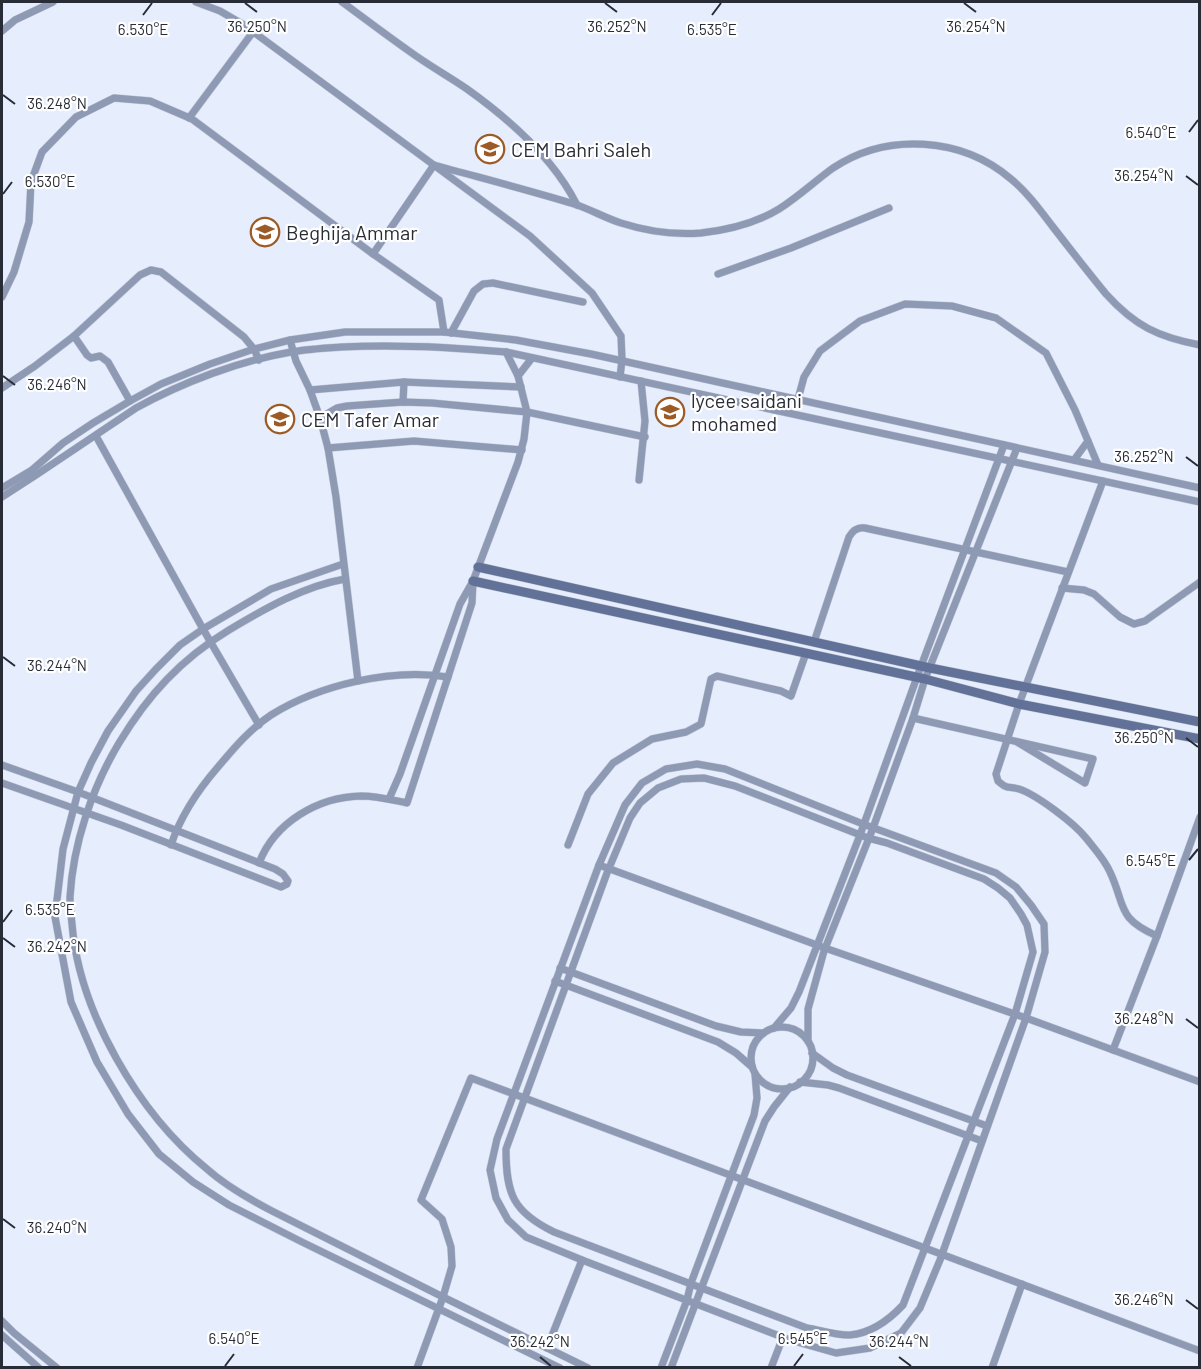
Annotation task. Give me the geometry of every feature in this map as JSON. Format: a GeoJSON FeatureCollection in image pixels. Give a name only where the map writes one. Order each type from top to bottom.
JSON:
{"type":"FeatureCollection","features":[{"type":"Feature","properties":{"kind":"street"},"geometry":{"type":"LineString","coordinates":[[2,31],[15,20],[53,2]]}},
{"type":"Feature","properties":{"kind":"street"},"geometry":{"type":"LineString","coordinates":[[196,2],[220,11],[253,32],[531,236],[592,293],[621,336],[620,377]]}},
{"type":"Feature","properties":{"kind":"street"},"geometry":{"type":"LineString","coordinates":[[342,2],[410,52],[468,90],[499,115],[539,151],[569,189],[577,205]]}},
{"type":"Feature","properties":{"kind":"street"},"geometry":{"type":"LineString","coordinates":[[189,118],[253,32]]}},
{"type":"Feature","properties":{"kind":"street"},"geometry":{"type":"LineString","coordinates":[[2,297],[14,272],[29,222],[31,182],[42,152],[76,117],[114,98],[150,101],[189,118],[439,300],[448,332]]}},
{"type":"Feature","properties":{"kind":"street"},"geometry":{"type":"LineString","coordinates":[[435,165],[577,205],[621,223],[676,234],[700,233],[750,223],[778,210],[834,167],[853,157],[898,144],[943,146],[986,162],[1013,180],[1106,294],[1132,319],[1162,336],[1200,345]]}},
{"type":"Feature","properties":{"kind":"street"},"geometry":{"type":"LineString","coordinates":[[373,254],[435,165]]}},
{"type":"Feature","properties":{"kind":"street"},"geometry":{"type":"LineString","coordinates":[[718,274],[791,248],[889,208]]}},
{"type":"Feature","properties":{"kind":"street"},"geometry":{"type":"LineString","coordinates":[[2,388],[74,336],[140,275],[151,270],[161,272],[244,337],[254,349],[259,360]]}},
{"type":"Feature","properties":{"kind":"street"},"geometry":{"type":"LineString","coordinates":[[448,332],[474,291],[483,284],[494,283],[583,302]]}},
{"type":"Feature","properties":{"kind":"street"},"geometry":{"type":"LineString","coordinates":[[798,399],[804,377],[820,351],[860,321],[905,304],[952,306],[996,318],[1046,353],[1075,410],[1098,465]]}},
{"type":"Feature","properties":{"kind":"street"},"geometry":{"type":"LineString","coordinates":[[2,488],[32,470],[70,438],[130,400],[161,384],[254,349],[290,340],[345,332],[448,332],[516,340],[622,360],[1200,488]]}},
{"type":"Feature","properties":{"kind":"street"},"geometry":{"type":"LineString","coordinates":[[74,336],[87,356],[91,358],[100,356],[108,362],[130,400]]}},
{"type":"Feature","properties":{"kind":"street"},"geometry":{"type":"LineString","coordinates":[[290,340],[296,361],[320,418],[328,448],[358,681]]}},
{"type":"Feature","properties":{"kind":"street"},"geometry":{"type":"LineString","coordinates":[[2,497],[136,408],[212,372],[293,351],[375,345],[506,352],[1200,502]]}},
{"type":"Feature","properties":{"kind":"street"},"geometry":{"type":"LineString","coordinates":[[389,799],[460,604],[473,581],[522,450],[527,412],[518,376],[506,352]]}},
{"type":"Feature","properties":{"kind":"street"},"geometry":{"type":"LineString","coordinates":[[518,376],[532,358]]}},
{"type":"Feature","properties":{"kind":"street"},"geometry":{"type":"LineString","coordinates":[[639,480],[645,437],[641,381]]}},
{"type":"Feature","properties":{"kind":"street"},"geometry":{"type":"LineString","coordinates":[[310,390],[404,382],[521,387]]}},
{"type":"Feature","properties":{"kind":"street"},"geometry":{"type":"LineString","coordinates":[[403,402],[404,382]]}},
{"type":"Feature","properties":{"kind":"street"},"geometry":{"type":"LineString","coordinates":[[320,418],[342,406],[403,402],[432,403],[527,412],[645,437]]}},
{"type":"Feature","properties":{"kind":"street"},"geometry":{"type":"LineString","coordinates":[[96,436],[259,725]]}},
{"type":"Feature","properties":{"kind":"street"},"geometry":{"type":"LineString","coordinates":[[328,448],[414,441],[522,450]]}},
{"type":"Feature","properties":{"kind":"street"},"geometry":{"type":"LineString","coordinates":[[1074,460],[1088,441]]}},
{"type":"Feature","properties":{"kind":"street"},"geometry":{"type":"LineString","coordinates":[[807,1041],[808,1009],[821,947],[863,824],[921,678],[965,549],[1004,445]]}},
{"type":"Feature","properties":{"kind":"street"},"geometry":{"type":"LineString","coordinates":[[925,667],[976,551],[1017,448]]}},
{"type":"Feature","properties":{"kind":"street"},"geometry":{"type":"LineString","coordinates":[[1103,481],[1019,704],[996,774],[998,781],[1005,787],[1019,789],[1055,810],[1085,836],[1110,871],[1124,911],[1132,922],[1157,936]]}},
{"type":"Feature","properties":{"kind":"street"},"geometry":{"type":"LineString","coordinates":[[814,642],[849,537],[857,528],[1068,572]]}},
{"type":"Feature","properties":{"kind":"street"},"geometry":{"type":"LineString","coordinates":[[344,564],[271,589],[203,628],[180,645],[135,691],[108,731],[78,792],[63,849],[55,917],[71,1002],[97,1062],[128,1114],[159,1154],[193,1182],[250,1215],[546,1364],[560,1368]]}},
{"type":"Feature","properties":{"kind":"street"},"geometry":{"type":"LineString","coordinates":[[478,567],[925,667],[1200,722]]}},
{"type":"Feature","properties":{"kind":"street"},"geometry":{"type":"LineString","coordinates":[[345,579],[295,595],[250,617],[210,641],[170,675],[131,724],[108,762],[87,814],[75,855],[70,899],[74,945],[85,990],[98,1021],[131,1084],[174,1139],[207,1170],[272,1211],[588,1368]]}},
{"type":"Feature","properties":{"kind":"street"},"geometry":{"type":"LineString","coordinates":[[473,581],[921,678],[1019,704],[1200,739]]}},
{"type":"Feature","properties":{"kind":"street"},"geometry":{"type":"LineString","coordinates":[[259,863],[269,842],[287,824],[308,809],[329,801],[362,796],[407,803],[472,603],[473,581]]}},
{"type":"Feature","properties":{"kind":"street"},"geometry":{"type":"LineString","coordinates":[[1062,588],[1094,594],[1120,616],[1134,624],[1145,621],[1200,582]]}},
{"type":"Feature","properties":{"kind":"street"},"geometry":{"type":"LineString","coordinates":[[568,845],[588,794],[613,763],[652,739],[686,732],[701,724],[711,679],[717,676],[781,691],[791,696],[806,653]]}},
{"type":"Feature","properties":{"kind":"street"},"geometry":{"type":"LineString","coordinates":[[171,845],[185,812],[204,784],[247,735],[270,716],[304,697],[358,681],[388,676],[448,677]]}},
{"type":"Feature","properties":{"kind":"street"},"geometry":{"type":"LineString","coordinates":[[774,1028],[795,1000],[873,828],[913,718],[921,678]]}},
{"type":"Feature","properties":{"kind":"street"},"geometry":{"type":"LineString","coordinates":[[913,718],[1093,759],[1085,783],[1017,742]]}},
{"type":"Feature","properties":{"kind":"street"},"geometry":{"type":"LineString","coordinates":[[697,764],[725,769],[873,828],[996,873],[1016,888],[1044,924],[1045,952],[1026,1018],[920,1308],[901,1332],[870,1348],[836,1353],[783,1337],[582,1260],[526,1236],[508,1220],[496,1198],[490,1170],[497,1139],[599,865],[625,805],[642,783],[666,769],[697,764]]}},
{"type":"Feature","properties":{"kind":"street"},"geometry":{"type":"LineString","coordinates":[[2,765],[276,869],[283,874],[288,881],[287,884],[281,887],[121,825],[2,783]]}},
{"type":"Feature","properties":{"kind":"street"},"geometry":{"type":"LineString","coordinates":[[705,778],[735,786],[860,835],[984,879],[998,888],[1010,898],[1021,914],[1027,926],[1033,952],[1015,1014],[903,1305],[892,1318],[870,1330],[849,1335],[807,1328],[554,1232],[537,1224],[523,1213],[513,1197],[506,1174],[506,1149],[609,868],[630,818],[640,803],[658,788],[681,779],[705,778]]}},
{"type":"Feature","properties":{"kind":"street"},"geometry":{"type":"LineString","coordinates":[[1113,1050],[1196,834],[1200,817]]}},
{"type":"Feature","properties":{"kind":"street"},"geometry":{"type":"LineString","coordinates":[[599,865],[1200,1082]]}},
{"type":"Feature","properties":{"kind":"street"},"geometry":{"type":"LineString","coordinates":[[560,968],[724,1029],[763,1033]]}},
{"type":"Feature","properties":{"kind":"street"},"geometry":{"type":"LineString","coordinates":[[555,981],[718,1042],[736,1053],[754,1070],[760,1080],[774,1088],[790,1087],[805,1078],[812,1066],[812,1053],[801,1033],[783,1027],[763,1033],[753,1045],[751,1060],[754,1070],[757,1098],[754,1115],[661,1368]]}},
{"type":"Feature","properties":{"kind":"street"},"geometry":{"type":"LineString","coordinates":[[812,1053],[847,1075],[987,1126]]}},
{"type":"Feature","properties":{"kind":"street"},"geometry":{"type":"LineString","coordinates":[[417,1368],[452,1266],[451,1247],[442,1219],[421,1200],[471,1078],[1200,1351]]}},
{"type":"Feature","properties":{"kind":"street"},"geometry":{"type":"LineString","coordinates":[[800,1082],[840,1088],[982,1141]]}},
{"type":"Feature","properties":{"kind":"street"},"geometry":{"type":"LineString","coordinates":[[671,1368],[765,1121],[790,1087]]}},
{"type":"Feature","properties":{"kind":"street"},"geometry":{"type":"LineString","coordinates":[[547,1348],[582,1260]]}},
{"type":"Feature","properties":{"kind":"street"},"geometry":{"type":"LineString","coordinates":[[992,1368],[1022,1284]]}},
{"type":"Feature","properties":{"kind":"street"},"geometry":{"type":"LineString","coordinates":[[2,1321],[57,1368]]}},
{"type":"Feature","properties":{"kind":"street"},"geometry":{"type":"LineString","coordinates":[[2,1335],[39,1368]]}},
{"type":"Feature","properties":{"kind":"street"},"geometry":{"type":"LineString","coordinates":[[771,1368],[783,1337]]}},
{"type":"Feature","properties":{"kind":"place","name":"CEM Bahri Saleh"},"geometry":{"type":"Point","coordinates":[490,149]}},
{"type":"Feature","properties":{"kind":"place","name":"Beghija Ammar"},"geometry":{"type":"Point","coordinates":[265,232]}},
{"type":"Feature","properties":{"kind":"place","name":"lycee saidani mohamed"},"geometry":{"type":"Point","coordinates":[670,412]}},
{"type":"Feature","properties":{"kind":"place","name":"CEM Tafer Amar"},"geometry":{"type":"Point","coordinates":[280,419]}}]}
